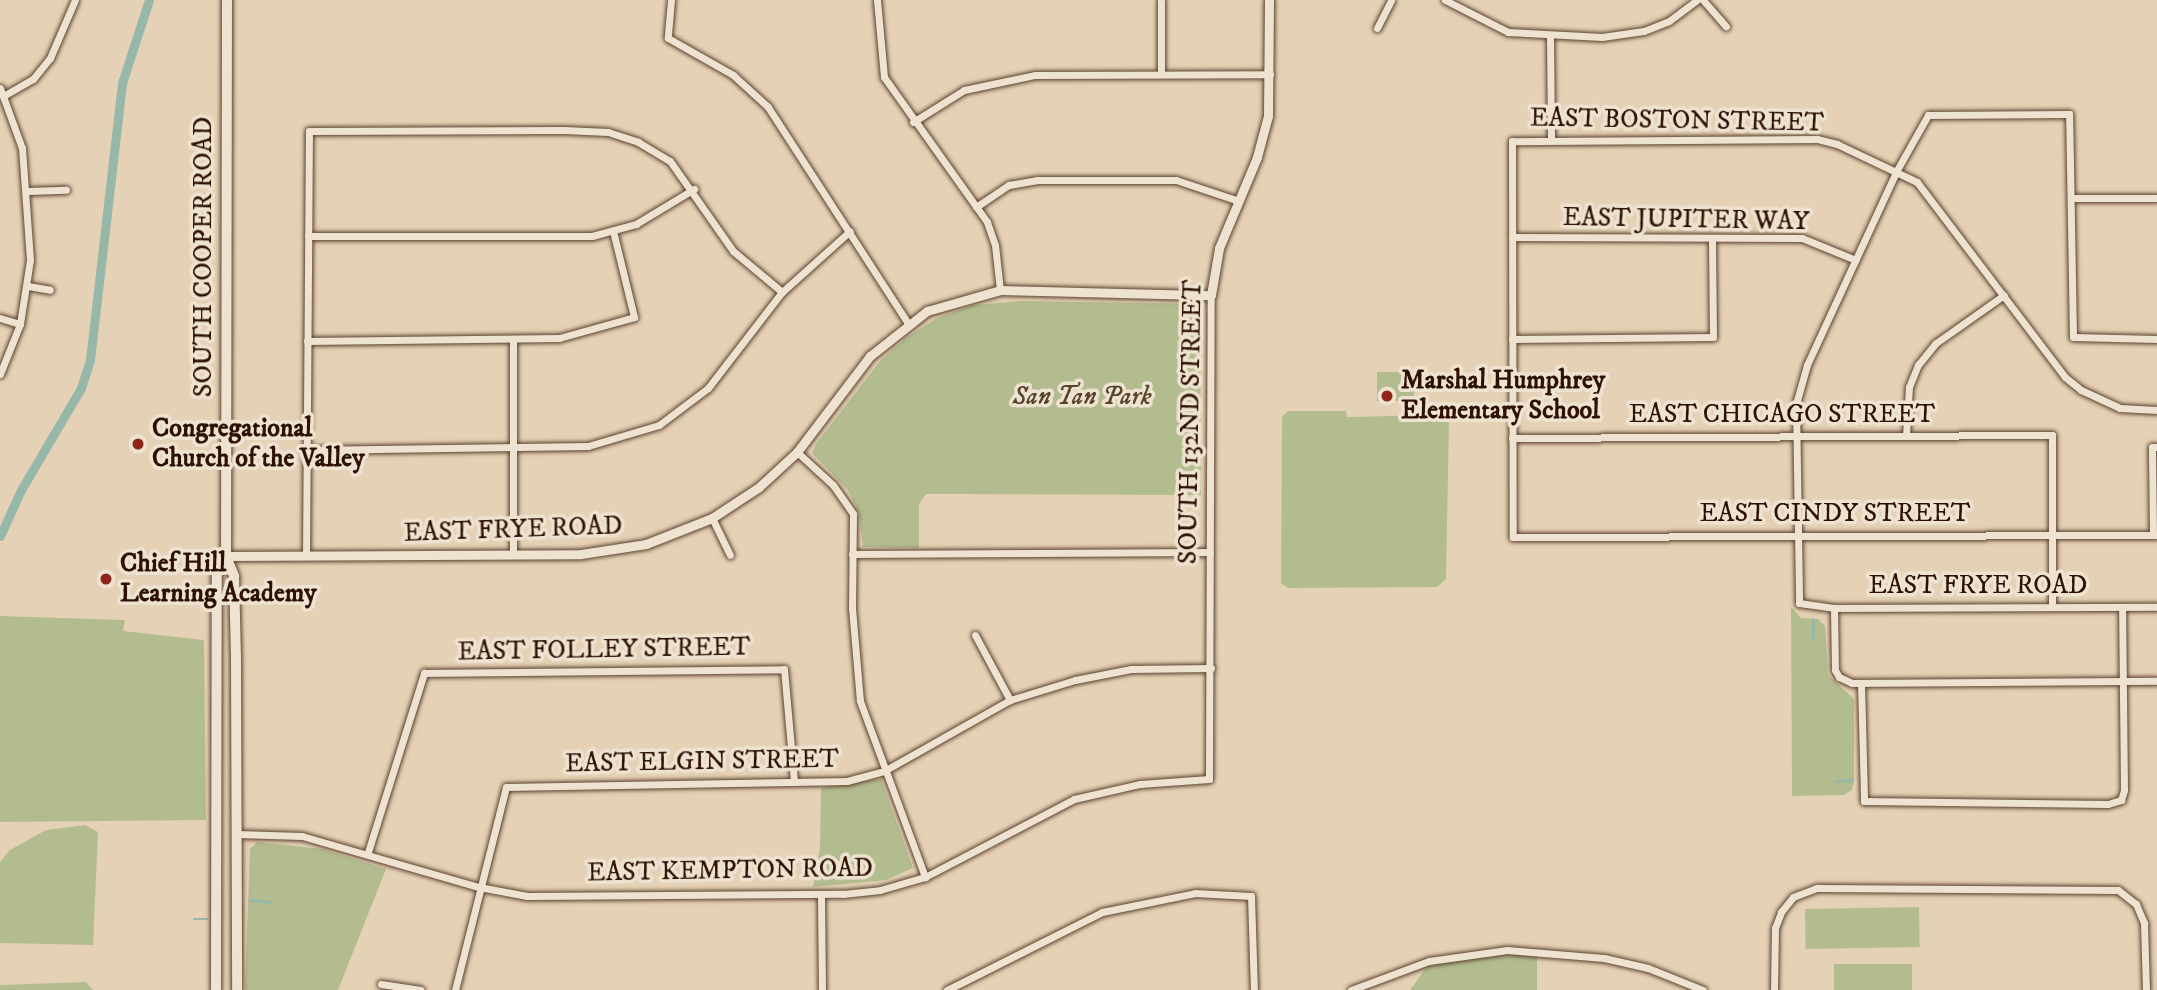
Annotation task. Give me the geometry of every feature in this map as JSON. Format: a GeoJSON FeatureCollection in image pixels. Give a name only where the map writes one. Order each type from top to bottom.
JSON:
{"type":"FeatureCollection","features":[{"type":"Feature","properties":{"kind":"main road","name":"SOUTH COOPER ROAD"},"geometry":{"type":"LineString","coordinates":[[227,0],[226,556],[234,576],[237,990]]}},
{"type":"Feature","properties":{"kind":"main road","name":"SOUTH COOPER ROAD"},"geometry":{"type":"LineString","coordinates":[[216,990],[217,574],[226,556]]}},
{"type":"Feature","properties":{"kind":"main road"},"geometry":{"type":"LineString","coordinates":[[217,628],[235,627]]}},
{"type":"Feature","properties":{"kind":"main road"},"geometry":{"type":"LineString","coordinates":[[217,834],[237,834]]}},
{"type":"Feature","properties":{"kind":"street"},"geometry":{"type":"LineString","coordinates":[[5,95],[33,79],[50,58],[75,0]]}},
{"type":"Feature","properties":{"kind":"street"},"geometry":{"type":"LineString","coordinates":[[671,0],[668,38],[733,75],[768,107],[908,323]]}},
{"type":"Feature","properties":{"kind":"street"},"geometry":{"type":"LineString","coordinates":[[877,0],[880,64],[892,94],[976,207],[995,245],[1000,290]]}},
{"type":"Feature","properties":{"kind":"street"},"geometry":{"type":"LineString","coordinates":[[1161,0],[1161,75]]}},
{"type":"Feature","properties":{"kind":"street","name":"SOUTH 132ND STREET"},"geometry":{"type":"LineString","coordinates":[[1209,779],[1211,295],[1219,248],[1265,131],[1270,75],[1269,0]]}},
{"type":"Feature","properties":{"kind":"street"},"geometry":{"type":"LineString","coordinates":[[1377,28],[1391,0]]}},
{"type":"Feature","properties":{"kind":"street"},"geometry":{"type":"LineString","coordinates":[[1445,0],[1508,32],[1550,37],[1602,37],[1644,31],[1669,21],[1697,0]]}},
{"type":"Feature","properties":{"kind":"street"},"geometry":{"type":"LineString","coordinates":[[1703,0],[1726,26]]}},
{"type":"Feature","properties":{"kind":"street"},"geometry":{"type":"LineString","coordinates":[[1550,37],[1551,140]]}},
{"type":"Feature","properties":{"kind":"street"},"geometry":{"type":"LineString","coordinates":[[913,122],[964,90],[1016,78],[1270,75]]}},
{"type":"Feature","properties":{"kind":"street"},"geometry":{"type":"LineString","coordinates":[[0,88],[5,95],[22,148],[28,191],[28,286],[20,324],[0,374]]}},
{"type":"Feature","properties":{"kind":"street"},"geometry":{"type":"LineString","coordinates":[[1797,535],[1796,436],[1799,385],[1897,170],[1928,115],[2069,114],[2073,337],[2157,339]]}},
{"type":"Feature","properties":{"kind":"street"},"geometry":{"type":"LineString","coordinates":[[306,556],[309,131],[608,132],[638,142],[670,161],[694,189],[733,251],[782,292]]}},
{"type":"Feature","properties":{"kind":"street","name":"EAST BOSTON STREET"},"geometry":{"type":"LineString","coordinates":[[1511,237],[1512,141],[1817,139],[1897,170],[1928,194],[2065,377],[2081,390],[2120,408],[2157,410]]}},
{"type":"Feature","properties":{"kind":"street"},"geometry":{"type":"LineString","coordinates":[[976,207],[1009,185],[1038,180],[1177,180],[1239,201]]}},
{"type":"Feature","properties":{"kind":"street"},"geometry":{"type":"LineString","coordinates":[[309,236],[592,236],[650,217],[694,189]]}},
{"type":"Feature","properties":{"kind":"street"},"geometry":{"type":"LineString","coordinates":[[28,191],[66,190]]}},
{"type":"Feature","properties":{"kind":"street"},"geometry":{"type":"LineString","coordinates":[[2071,198],[2157,198]]}},
{"type":"Feature","properties":{"kind":"street"},"geometry":{"type":"LineString","coordinates":[[307,341],[513,341],[559,338],[634,317],[613,231]]}},
{"type":"Feature","properties":{"kind":"street"},"geometry":{"type":"LineString","coordinates":[[307,450],[588,446],[659,425],[708,388],[782,292],[850,231]]}},
{"type":"Feature","properties":{"kind":"street"},"geometry":{"type":"LineString","coordinates":[[1511,237],[1512,438]]}},
{"type":"Feature","properties":{"kind":"street","name":"EAST JUPITER WAY"},"geometry":{"type":"LineString","coordinates":[[1511,237],[1802,238],[1856,260]]}},
{"type":"Feature","properties":{"kind":"street"},"geometry":{"type":"LineString","coordinates":[[1512,339],[1713,337],[1712,238]]}},
{"type":"Feature","properties":{"kind":"street"},"geometry":{"type":"LineString","coordinates":[[28,286],[50,290]]}},
{"type":"Feature","properties":{"kind":"street","name":"EAST FRYE ROAD"},"geometry":{"type":"LineString","coordinates":[[226,556],[513,555],[629,549],[712,518],[754,491],[797,452],[870,356],[908,323],[948,303],[1000,290],[1211,295]]}},
{"type":"Feature","properties":{"kind":"street"},"geometry":{"type":"LineString","coordinates":[[1906,436],[1909,387],[1918,365],[1936,344],[2004,295]]}},
{"type":"Feature","properties":{"kind":"street"},"geometry":{"type":"LineString","coordinates":[[0,318],[20,324]]}},
{"type":"Feature","properties":{"kind":"street"},"geometry":{"type":"LineString","coordinates":[[513,341],[513,555]]}},
{"type":"Feature","properties":{"kind":"street","name":"EAST CHICAGO STREET"},"geometry":{"type":"LineString","coordinates":[[1512,438],[2052,435],[2052,535]]}},
{"type":"Feature","properties":{"kind":"street","name":"EAST CINDY STREET"},"geometry":{"type":"LineString","coordinates":[[1512,438],[1513,537],[2155,535]]}},
{"type":"Feature","properties":{"kind":"street"},"geometry":{"type":"LineString","coordinates":[[2155,447],[2155,535]]}},
{"type":"Feature","properties":{"kind":"street"},"geometry":{"type":"LineString","coordinates":[[797,452],[833,485],[853,514],[855,675],[884,771],[925,877]]}},
{"type":"Feature","properties":{"kind":"street"},"geometry":{"type":"LineString","coordinates":[[712,518],[730,555]]}},
{"type":"Feature","properties":{"kind":"street","name":"EAST FRYE ROAD"},"geometry":{"type":"LineString","coordinates":[[1797,535],[1799,603],[1834,608],[2157,607]]}},
{"type":"Feature","properties":{"kind":"street"},"geometry":{"type":"LineString","coordinates":[[2052,535],[2052,607]]}},
{"type":"Feature","properties":{"kind":"street"},"geometry":{"type":"LineString","coordinates":[[852,554],[1210,552]]}},
{"type":"Feature","properties":{"kind":"street"},"geometry":{"type":"LineString","coordinates":[[1861,683],[1864,801],[1874,805],[2108,804],[2121,800],[2122,607]]}},
{"type":"Feature","properties":{"kind":"street"},"geometry":{"type":"LineString","coordinates":[[1834,608],[1835,670],[1845,681],[2157,681]]}},
{"type":"Feature","properties":{"kind":"street"},"geometry":{"type":"LineString","coordinates":[[975,635],[1010,700]]}},
{"type":"Feature","properties":{"kind":"street","name":"EAST ELGIN STREET"},"geometry":{"type":"LineString","coordinates":[[479,887],[506,787],[847,781],[884,771],[1010,700],[1075,680],[1131,669],[1211,667]]}},
{"type":"Feature","properties":{"kind":"street","name":"EAST FOLLEY STREET"},"geometry":{"type":"LineString","coordinates":[[368,852],[424,673],[784,669],[794,782]]}},
{"type":"Feature","properties":{"kind":"street","name":"EAST KEMPTON ROAD"},"geometry":{"type":"LineString","coordinates":[[237,834],[302,836],[368,852],[479,887],[527,896],[821,895],[880,890],[925,877],[1074,799],[1140,784],[1209,779]]}},
{"type":"Feature","properties":{"kind":"street"},"geometry":{"type":"LineString","coordinates":[[455,990],[479,887]]}},
{"type":"Feature","properties":{"kind":"street"},"geometry":{"type":"LineString","coordinates":[[1774,990],[1775,928],[1793,897],[1817,888],[1870,888],[2118,890],[2136,904],[2144,923],[2146,990]]}},
{"type":"Feature","properties":{"kind":"street"},"geometry":{"type":"LineString","coordinates":[[947,990],[1101,912],[1195,893],[1251,896],[1254,990]]}},
{"type":"Feature","properties":{"kind":"street"},"geometry":{"type":"LineString","coordinates":[[821,895],[821,990]]}},
{"type":"Feature","properties":{"kind":"street"},"geometry":{"type":"LineString","coordinates":[[1350,990],[1429,961],[1507,950],[1604,957],[1648,968],[1703,990]]}},
{"type":"Feature","properties":{"kind":"street"},"geometry":{"type":"LineString","coordinates":[[381,984],[421,990]]}},
{"type":"Feature","properties":{"kind":"green space","name":"San Tan Park"},"geometry":{"type":"Polygon","coordinates":[[[1020,301],[1200,304],[1201,495],[926,494],[919,504],[919,548],[863,547],[859,513],[848,490],[812,453],[816,444],[880,361],[906,338],[937,318],[974,305],[1020,301]]]}},
{"type":"Feature","properties":{"kind":"green space"},"geometry":{"type":"Polygon","coordinates":[[[1377,372],[1414,372],[1414,401],[1377,401],[1377,372]]]}},
{"type":"Feature","properties":{"kind":"green space"},"geometry":{"type":"Polygon","coordinates":[[[1288,411],[1346,411],[1347,417],[1441,415],[1449,421],[1446,579],[1437,587],[1288,588],[1281,583],[1282,417],[1288,411]]]}},
{"type":"Feature","properties":{"kind":"green space"},"geometry":{"type":"Polygon","coordinates":[[[1791,607],[1801,618],[1818,619],[1825,626],[1828,675],[1854,699],[1854,780],[1852,790],[1844,795],[1792,796],[1791,607]]]}},
{"type":"Feature","properties":{"kind":"green space"},"geometry":{"type":"Polygon","coordinates":[[[0,616],[125,620],[123,631],[204,640],[206,820],[0,822],[0,616]]]}},
{"type":"Feature","properties":{"kind":"green space"},"geometry":{"type":"Polygon","coordinates":[[[881,779],[913,868],[886,880],[813,887],[820,847],[821,788],[881,779]]]}},
{"type":"Feature","properties":{"kind":"green space"},"geometry":{"type":"Polygon","coordinates":[[[85,825],[98,832],[93,945],[0,943],[0,862],[10,850],[46,830],[85,825]]]}},
{"type":"Feature","properties":{"kind":"green space"},"geometry":{"type":"Polygon","coordinates":[[[257,842],[322,849],[386,869],[338,990],[245,990],[250,849],[257,842]]]}},
{"type":"Feature","properties":{"kind":"green space"},"geometry":{"type":"Polygon","coordinates":[[[1919,907],[1920,947],[1806,949],[1805,909],[1919,907]]]}},
{"type":"Feature","properties":{"kind":"green space"},"geometry":{"type":"Polygon","coordinates":[[[1507,950],[1537,952],[1537,990],[1410,990],[1431,961],[1507,950]]]}},
{"type":"Feature","properties":{"kind":"green space"},"geometry":{"type":"Polygon","coordinates":[[[1834,964],[1912,964],[1912,990],[1834,990],[1834,964]]]}},
{"type":"Feature","properties":{"kind":"green space"},"geometry":{"type":"Polygon","coordinates":[[[86,982],[93,990],[0,990],[0,985],[86,982]]]}},
{"type":"Feature","properties":{"kind":"waterway"},"geometry":{"type":"LineString","coordinates":[[0,536],[21,490],[81,388],[90,360],[122,83],[149,0]]}},
{"type":"Feature","properties":{"kind":"waterway"},"geometry":{"type":"LineString","coordinates":[[1813,620],[1813,638]]}},
{"type":"Feature","properties":{"kind":"waterway"},"geometry":{"type":"LineString","coordinates":[[1836,781],[1852,780]]}},
{"type":"Feature","properties":{"kind":"waterway"},"geometry":{"type":"LineString","coordinates":[[251,900],[270,902]]}},
{"type":"Feature","properties":{"kind":"waterway"},"geometry":{"type":"LineString","coordinates":[[194,919],[207,919]]}},
{"type":"Feature","properties":{"kind":"place","name":"Marshal Humphrey Elementary School"},"geometry":{"type":"Point","coordinates":[1387,396]}},
{"type":"Feature","properties":{"kind":"place","name":"Congregational Church of the Valley"},"geometry":{"type":"Point","coordinates":[138,444]}},
{"type":"Feature","properties":{"kind":"place","name":"Chief Hill Learning Academy"},"geometry":{"type":"Point","coordinates":[106,579]}}]}
